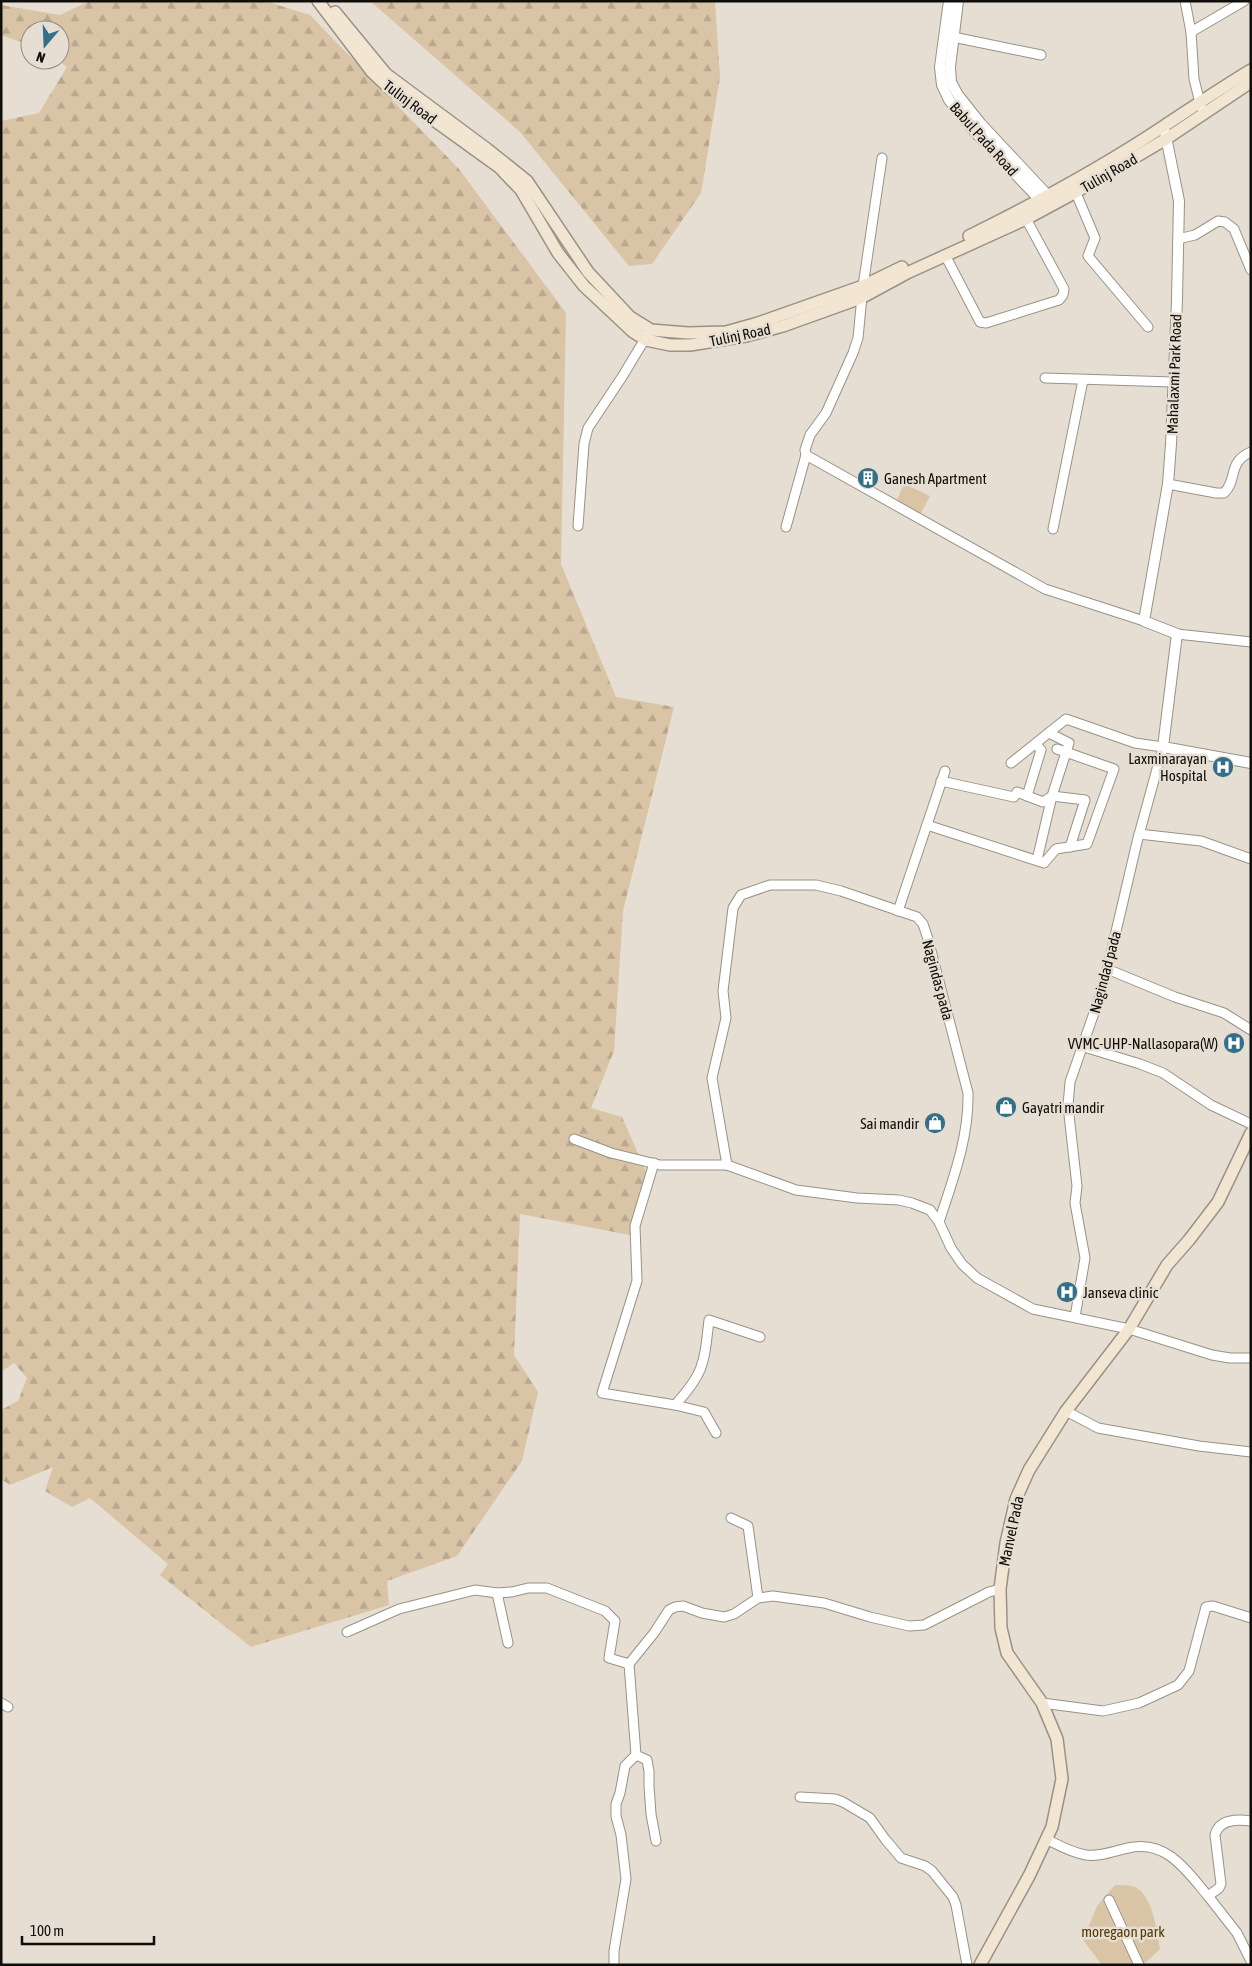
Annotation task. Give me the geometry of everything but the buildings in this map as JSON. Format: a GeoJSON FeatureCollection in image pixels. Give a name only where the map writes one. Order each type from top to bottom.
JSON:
{"type":"FeatureCollection","features":[{"type":"Feature","properties":{"kind":"main road","name":"Tulinj Road"},"geometry":{"type":"LineString","coordinates":[[318,1],[372,72],[388,87],[499,167],[521,190],[558,253],[584,286],[632,331],[648,335],[726,332],[862,292],[945,255],[1166,139],[1251,82]]}},
{"type":"Feature","properties":{"kind":"main road","name":"Tulinj Road"},"geometry":{"type":"LineString","coordinates":[[325,1],[386,74],[527,181],[588,272],[648,335]]}},
{"type":"Feature","properties":{"kind":"main road","name":"Tulinj Road"},"geometry":{"type":"LineString","coordinates":[[1073,187],[1199,101],[1251,70]]}},
{"type":"Feature","properties":{"kind":"main road","name":"Tulinj Road"},"geometry":{"type":"LineString","coordinates":[[862,292],[1023,215]]}},
{"type":"Feature","properties":{"kind":"main road","name":"Manvel Pada"},"geometry":{"type":"LineString","coordinates":[[980,1965],[1029,1876],[1052,1828],[1062,1779],[1057,1739],[1042,1703],[1014,1666],[1005,1648],[1000,1628],[1000,1589],[1006,1542],[1021,1484],[1066,1411],[1129,1329],[1167,1265],[1218,1202],[1251,1133]]}},
{"type":"Feature","properties":{"kind":"street","name":"Babul Pada Road"},"geometry":{"type":"LineString","coordinates":[[949,1],[940,67],[942,85],[949,100],[973,130],[1047,201]]}},
{"type":"Feature","properties":{"kind":"street","name":"Babul Pada Road"},"geometry":{"type":"LineString","coordinates":[[958,1],[950,67],[951,82],[958,95],[981,124],[1047,201]]}},
{"type":"Feature","properties":{"kind":"street"},"geometry":{"type":"LineString","coordinates":[[1185,1],[1191,32],[1194,79],[1204,114]]}},
{"type":"Feature","properties":{"kind":"street"},"geometry":{"type":"LineString","coordinates":[[1191,32],[1244,1]]}},
{"type":"Feature","properties":{"kind":"street"},"geometry":{"type":"LineString","coordinates":[[953,37],[1040,55]]}},
{"type":"Feature","properties":{"kind":"street","name":"Mahalaxmi Park Road"},"geometry":{"type":"LineString","coordinates":[[1144,622],[1168,484],[1173,382],[1179,201],[1164,126]]}},
{"type":"Feature","properties":{"kind":"street"},"geometry":{"type":"LineString","coordinates":[[786,527],[810,435],[826,413],[855,346],[882,158]]}},
{"type":"Feature","properties":{"kind":"street"},"geometry":{"type":"LineString","coordinates":[[1073,187],[1095,238],[1088,256],[1148,327]]}},
{"type":"Feature","properties":{"kind":"street"},"geometry":{"type":"LineString","coordinates":[[945,255],[980,322],[986,323],[1059,300],[1063,295],[1064,289],[1023,215]]}},
{"type":"Feature","properties":{"kind":"street"},"geometry":{"type":"LineString","coordinates":[[1178,239],[1195,235],[1218,221],[1225,222],[1234,229],[1251,270]]}},
{"type":"Feature","properties":{"kind":"street"},"geometry":{"type":"LineString","coordinates":[[578,526],[584,444],[588,428],[648,335]]}},
{"type":"Feature","properties":{"kind":"street"},"geometry":{"type":"LineString","coordinates":[[1046,378],[1173,382]]}},
{"type":"Feature","properties":{"kind":"street"},"geometry":{"type":"LineString","coordinates":[[1053,529],[1083,380]]}},
{"type":"Feature","properties":{"kind":"street"},"geometry":{"type":"LineString","coordinates":[[1168,484],[1216,494],[1224,493],[1228,489],[1236,464],[1251,452]]}},
{"type":"Feature","properties":{"kind":"street"},"geometry":{"type":"LineString","coordinates":[[806,455],[1045,589],[1177,634],[1251,642]]}},
{"type":"Feature","properties":{"kind":"street"},"geometry":{"type":"LineString","coordinates":[[1163,746],[1177,634]]}},
{"type":"Feature","properties":{"kind":"street"},"geometry":{"type":"LineString","coordinates":[[1011,763],[1066,719],[1134,742],[1251,763]]}},
{"type":"Feature","properties":{"kind":"street"},"geometry":{"type":"LineString","coordinates":[[1037,860],[1061,751],[1069,743],[1049,733]]}},
{"type":"Feature","properties":{"kind":"street"},"geometry":{"type":"LineString","coordinates":[[1027,796],[1041,750],[1036,744]]}},
{"type":"Feature","properties":{"kind":"street","name":"Nagindad pada"},"geometry":{"type":"LineString","coordinates":[[1075,1318],[1085,1258],[1075,1203],[1077,1186],[1068,1106],[1070,1082],[1084,1047],[1107,969],[1139,834],[1163,746]]}},
{"type":"Feature","properties":{"kind":"street"},"geometry":{"type":"LineString","coordinates":[[927,825],[1044,863],[1056,849],[1087,844],[1114,769],[1061,751]]}},
{"type":"Feature","properties":{"kind":"street"},"geometry":{"type":"LineString","coordinates":[[898,911],[944,771]]}},
{"type":"Feature","properties":{"kind":"street"},"geometry":{"type":"LineString","coordinates":[[941,781],[1014,797],[1017,792],[1043,802],[1052,796],[1085,800],[1070,847]]}},
{"type":"Feature","properties":{"kind":"street"},"geometry":{"type":"LineString","coordinates":[[1139,834],[1202,841],[1251,859]]}},
{"type":"Feature","properties":{"kind":"street","name":"Nagindas pada"},"geometry":{"type":"LineString","coordinates":[[727,1166],[712,1078],[726,1018],[723,991],[734,908],[741,895],[770,885],[816,885],[841,891],[917,916],[923,924],[968,1093],[964,1142],[939,1222]]}},
{"type":"Feature","properties":{"kind":"street"},"geometry":{"type":"LineString","coordinates":[[1107,969],[1175,997],[1224,1014],[1251,1030]]}},
{"type":"Feature","properties":{"kind":"street"},"geometry":{"type":"LineString","coordinates":[[1084,1047],[1163,1073],[1211,1105],[1251,1124]]}},
{"type":"Feature","properties":{"kind":"street"},"geometry":{"type":"LineString","coordinates":[[574,1139],[611,1153],[654,1163],[672,1166],[727,1166],[796,1190],[857,1198],[900,1200],[912,1203],[930,1210],[939,1222],[951,1248],[962,1264],[976,1278],[1033,1309],[1129,1329],[1212,1355],[1230,1358],[1251,1358]]}},
{"type":"Feature","properties":{"kind":"street"},"geometry":{"type":"LineString","coordinates":[[654,1163],[635,1226],[637,1281],[602,1393],[675,1405],[704,1412],[716,1433]]}},
{"type":"Feature","properties":{"kind":"street"},"geometry":{"type":"LineString","coordinates":[[675,1405],[693,1386],[704,1365],[708,1320],[760,1337]]}},
{"type":"Feature","properties":{"kind":"street"},"geometry":{"type":"LineString","coordinates":[[1066,1411],[1098,1428],[1199,1446],[1251,1452]]}},
{"type":"Feature","properties":{"kind":"street"},"geometry":{"type":"LineString","coordinates":[[731,1518],[748,1526],[758,1598]]}},
{"type":"Feature","properties":{"kind":"street"},"geometry":{"type":"LineString","coordinates":[[347,1632],[399,1609],[444,1596],[475,1590],[496,1593],[528,1588],[548,1588],[605,1611],[615,1621],[609,1658],[629,1664]]}},
{"type":"Feature","properties":{"kind":"street"},"geometry":{"type":"LineString","coordinates":[[614,1965],[614,1951],[626,1879],[621,1835],[616,1816],[616,1804],[625,1766],[636,1755],[629,1664],[654,1633],[669,1610],[674,1607],[684,1606],[702,1613],[724,1618],[734,1614],[758,1598],[773,1596],[824,1603],[870,1617],[916,1626],[924,1625],[989,1592],[1000,1589]]}},
{"type":"Feature","properties":{"kind":"street"},"geometry":{"type":"LineString","coordinates":[[496,1593],[508,1644]]}},
{"type":"Feature","properties":{"kind":"street"},"geometry":{"type":"LineString","coordinates":[[1042,1703],[1103,1711],[1145,1700],[1178,1685],[1188,1671],[1206,1607],[1213,1606],[1251,1618]]}},
{"type":"Feature","properties":{"kind":"street"},"geometry":{"type":"LineString","coordinates":[[636,1755],[647,1760],[650,1809],[656,1841]]}},
{"type":"Feature","properties":{"kind":"street"},"geometry":{"type":"LineString","coordinates":[[800,1797],[835,1799],[843,1802],[870,1818],[885,1840],[902,1858],[932,1871],[953,1898],[956,1905],[967,1965]]}},
{"type":"Feature","properties":{"kind":"street"},"geometry":{"type":"LineString","coordinates":[[1208,1896],[1219,1888],[1221,1884],[1215,1835],[1217,1828],[1227,1822],[1251,1821]]}},
{"type":"Feature","properties":{"kind":"street"},"geometry":{"type":"LineString","coordinates":[[1046,1839],[1086,1855],[1096,1855],[1136,1846],[1157,1849],[1178,1860],[1238,1933],[1249,1952],[1251,1962]]}},
{"type":"Feature","properties":{"kind":"street"},"geometry":{"type":"LineString","coordinates":[[1109,1900],[1139,1965]]}},
{"type":"Feature","properties":{"kind":"green space"},"geometry":{"type":"Polygon","coordinates":[[[89,1],[265,1],[310,15],[459,169],[566,313],[561,564],[616,697],[674,707],[623,911],[614,1051],[591,1108],[622,1117],[646,1172],[630,1235],[520,1214],[514,1355],[538,1392],[522,1461],[457,1556],[387,1581],[389,1605],[251,1647],[160,1575],[168,1564],[90,1498],[72,1507],[45,1491],[53,1467],[10,1485],[1,1479],[1,1410],[18,1401],[27,1378],[14,1363],[1,1372],[1,121],[39,113],[65,70],[70,70],[70,20],[20,20],[20,42],[1,35],[1,5],[60,15],[89,1]]]}},
{"type":"Feature","properties":{"kind":"green space"},"geometry":{"type":"Polygon","coordinates":[[[370,1],[715,1],[720,77],[701,193],[652,264],[629,266],[520,132],[370,1]]]}},
{"type":"Feature","properties":{"kind":"green space"},"geometry":{"type":"Polygon","coordinates":[[[904,484],[930,496],[920,515],[897,500],[904,484]]]}},
{"type":"Feature","properties":{"kind":"green space","name":"moregaon park"},"geometry":{"type":"Polygon","coordinates":[[[1115,1885],[1135,1887],[1146,1898],[1150,1906],[1160,1949],[1143,1965],[1102,1965],[1083,1940],[1097,1906],[1115,1885]]]}},
{"type":"Feature","properties":{"kind":"place","name":"Ganesh Apartment"},"geometry":{"type":"Point","coordinates":[868,478]}},
{"type":"Feature","properties":{"kind":"place","name":"Laxminarayan Hospital"},"geometry":{"type":"Point","coordinates":[1223,767]}},
{"type":"Feature","properties":{"kind":"place","name":"VVMC-UHP-Nallasopara(W)"},"geometry":{"type":"Point","coordinates":[1234,1043]}},
{"type":"Feature","properties":{"kind":"place","name":"Gayatri mandir"},"geometry":{"type":"Point","coordinates":[1006,1107]}},
{"type":"Feature","properties":{"kind":"place","name":"Sai mandir"},"geometry":{"type":"Point","coordinates":[935,1123]}},
{"type":"Feature","properties":{"kind":"place","name":"Janseva clinic"},"geometry":{"type":"Point","coordinates":[1067,1292]}}]}
